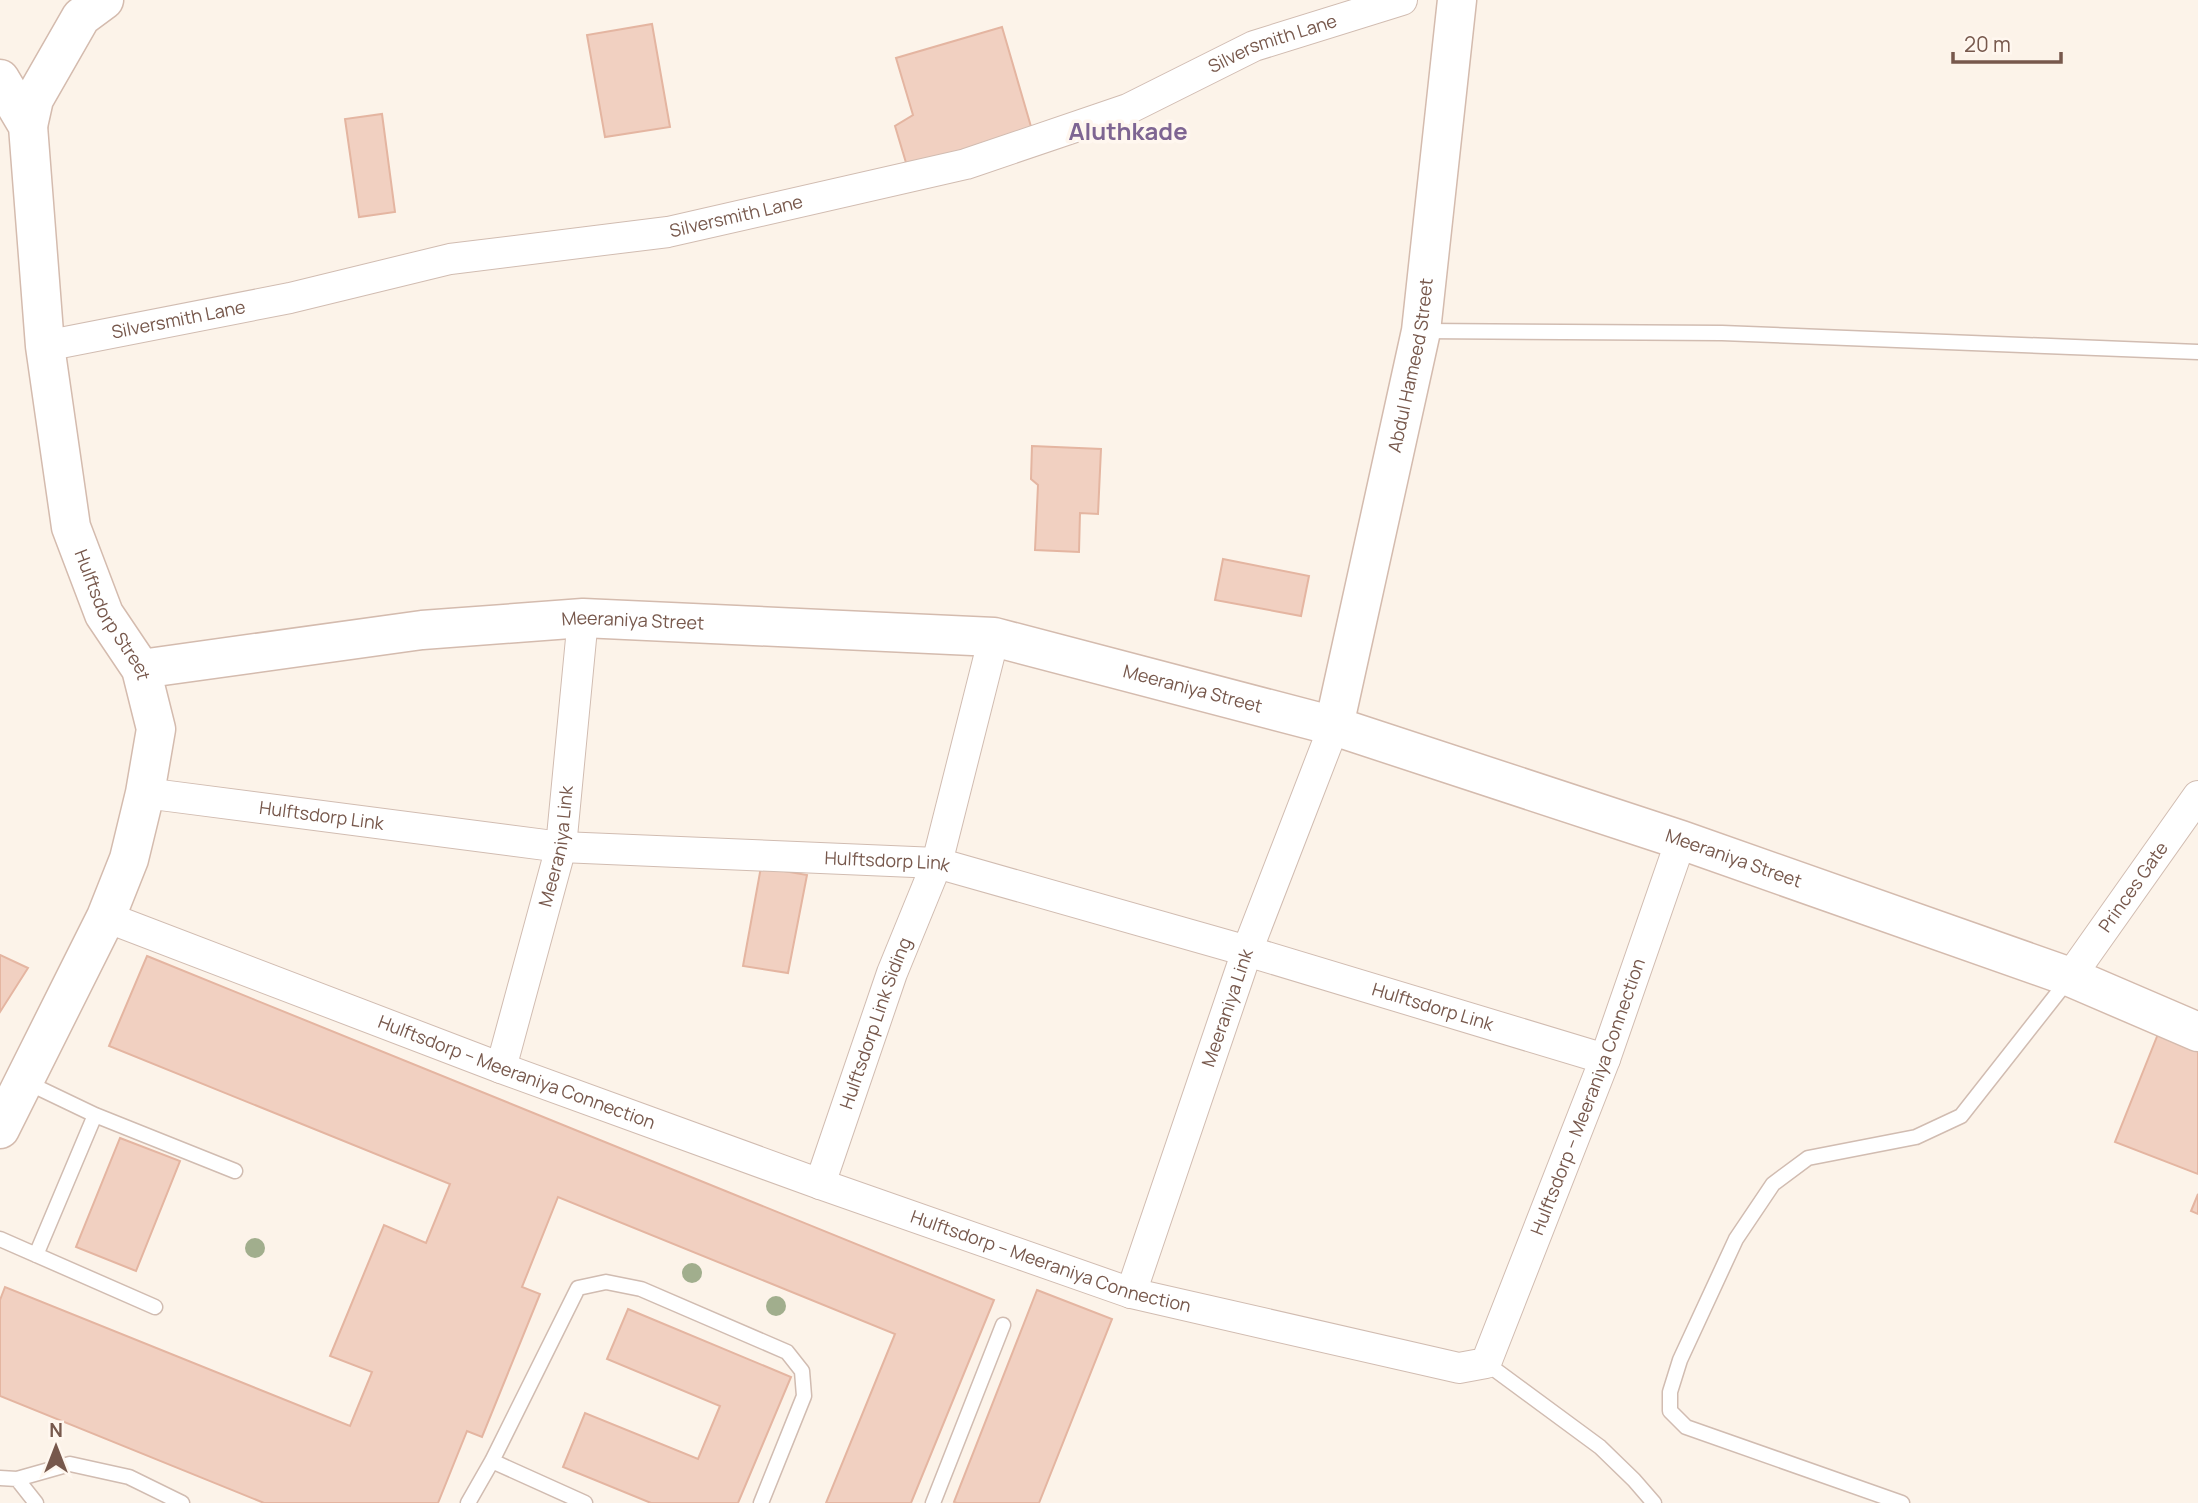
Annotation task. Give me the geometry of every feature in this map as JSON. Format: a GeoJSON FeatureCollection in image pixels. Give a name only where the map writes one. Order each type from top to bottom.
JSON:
{"type":"FeatureCollection","features":[{"type":"Feature","properties":{"kind":"street"},"geometry":{"type":"LineString","coordinates":[[28,126],[34,99],[81,17],[104,0]]}},
{"type":"Feature","properties":{"kind":"street","name":"Silversmith Lane"},"geometry":{"type":"LineString","coordinates":[[45,346],[290,298],[450,259],[668,232],[966,164],[1128,109],[1254,46],[1402,0]]}},
{"type":"Feature","properties":{"kind":"street","name":"Abdul Hameed Street"},"geometry":{"type":"LineString","coordinates":[[1334,726],[1422,331],[1457,0]]}},
{"type":"Feature","properties":{"kind":"street","name":"Hulftsdorp Street"},"geometry":{"type":"LineString","coordinates":[[0,79],[28,126],[45,346],[71,527],[104,614],[141,669],[156,729],[145,793],[129,859],[106,917],[0,1129]]}},
{"type":"Feature","properties":{"kind":"street","name":"Meeraniya Street"},"geometry":{"type":"LineString","coordinates":[[141,669],[422,630],[583,618],[994,637],[1334,726],[1681,840],[2070,978],[2198,1032]]}},
{"type":"Feature","properties":{"kind":"street","name":"Meeraniya Link"},"geometry":{"type":"LineString","coordinates":[[501,1068],[562,847],[583,618]]}},
{"type":"Feature","properties":{"kind":"street","name":"Hulftsdorp Link Siding"},"geometry":{"type":"LineString","coordinates":[[820,1184],[892,973],[937,863],[994,637]]}},
{"type":"Feature","properties":{"kind":"street","name":"Meeraniya Link"},"geometry":{"type":"LineString","coordinates":[[1131,1293],[1247,951],[1334,726]]}},
{"type":"Feature","properties":{"kind":"street","name":"Hulftsdorp Link"},"geometry":{"type":"LineString","coordinates":[[145,793],[562,847],[937,863],[1247,951],[1605,1059]]}},
{"type":"Feature","properties":{"kind":"street","name":"Princes Gate"},"geometry":{"type":"LineString","coordinates":[[2070,978],[2198,796]]}},
{"type":"Feature","properties":{"kind":"street","name":"Hulftsdorp – Meeraniya Connection"},"geometry":{"type":"LineString","coordinates":[[106,917],[501,1068],[1131,1293],[1459,1367],[1486,1363],[1605,1059],[1681,840]]}},
{"type":"Feature","properties":{"kind":"lane"},"geometry":{"type":"LineString","coordinates":[[1422,331],[1722,333],[2198,352]]}},
{"type":"Feature","properties":{"kind":"lane"},"geometry":{"type":"LineString","coordinates":[[1902,1503],[1686,1427],[1670,1411],[1670,1392],[1680,1360],[1736,1239],[1773,1184],[1808,1158],[1916,1137],[1961,1116],[2070,978]]}},
{"type":"Feature","properties":{"kind":"lane"},"geometry":{"type":"LineString","coordinates":[[23,1080],[96,1115],[235,1171]]}},
{"type":"Feature","properties":{"kind":"lane"},"geometry":{"type":"LineString","coordinates":[[36,1255],[96,1115]]}},
{"type":"Feature","properties":{"kind":"lane"},"geometry":{"type":"LineString","coordinates":[[0,1239],[155,1307]]}},
{"type":"Feature","properties":{"kind":"lane"},"geometry":{"type":"LineString","coordinates":[[468,1503],[492,1461],[578,1288],[606,1282],[641,1289],[787,1353],[802,1371],[804,1396],[761,1503]]}},
{"type":"Feature","properties":{"kind":"lane"},"geometry":{"type":"LineString","coordinates":[[933,1503],[1003,1325]]}},
{"type":"Feature","properties":{"kind":"lane"},"geometry":{"type":"LineString","coordinates":[[1486,1363],[1600,1447],[1654,1503]]}},
{"type":"Feature","properties":{"kind":"lane"},"geometry":{"type":"LineString","coordinates":[[492,1461],[585,1503]]}},
{"type":"Feature","properties":{"kind":"lane"},"geometry":{"type":"LineString","coordinates":[[0,1478],[17,1479],[70,1464],[129,1478],[182,1503]]}},
{"type":"Feature","properties":{"kind":"lane"},"geometry":{"type":"LineString","coordinates":[[17,1479],[36,1503]]}},
{"type":"Feature","properties":{"kind":"building"},"geometry":{"type":"Polygon","coordinates":[[[652,24],[670,127],[605,137],[587,35],[652,24]]]}},
{"type":"Feature","properties":{"kind":"building"},"geometry":{"type":"Polygon","coordinates":[[[1002,27],[1032,130],[907,166],[895,126],[913,115],[896,58],[1002,27]]]}},
{"type":"Feature","properties":{"kind":"building"},"geometry":{"type":"Polygon","coordinates":[[[382,114],[395,212],[359,217],[345,119],[382,114]]]}},
{"type":"Feature","properties":{"kind":"building"},"geometry":{"type":"Polygon","coordinates":[[[1032,446],[1101,449],[1098,514],[1080,513],[1079,552],[1035,550],[1038,485],[1031,479],[1032,446]]]}},
{"type":"Feature","properties":{"kind":"building"},"geometry":{"type":"Polygon","coordinates":[[[1223,559],[1309,576],[1301,616],[1215,600],[1223,559]]]}},
{"type":"Feature","properties":{"kind":"building"},"geometry":{"type":"Polygon","coordinates":[[[761,867],[807,875],[788,973],[743,966],[761,867]]]}},
{"type":"Feature","properties":{"kind":"building"},"geometry":{"type":"Polygon","coordinates":[[[0,955],[28,968],[0,1012],[0,955]]]}},
{"type":"Feature","properties":{"kind":"building"},"geometry":{"type":"Polygon","coordinates":[[[147,956],[994,1300],[911,1503],[826,1503],[895,1334],[558,1197],[522,1287],[540,1294],[482,1437],[467,1431],[438,1503],[264,1503],[0,1396],[0,1300],[5,1287],[350,1426],[372,1372],[330,1356],[384,1225],[426,1243],[450,1184],[109,1046],[147,956]]]}},
{"type":"Feature","properties":{"kind":"building"},"geometry":{"type":"Polygon","coordinates":[[[2160,1029],[2198,1044],[2198,1174],[2115,1142],[2160,1029]]]}},
{"type":"Feature","properties":{"kind":"building"},"geometry":{"type":"Polygon","coordinates":[[[120,1138],[180,1161],[136,1271],[76,1247],[120,1138]]]}},
{"type":"Feature","properties":{"kind":"building"},"geometry":{"type":"Polygon","coordinates":[[[2198,1194],[2198,1214],[2191,1211],[2198,1194]]]}},
{"type":"Feature","properties":{"kind":"building"},"geometry":{"type":"Polygon","coordinates":[[[1037,1290],[1112,1319],[1039,1503],[954,1502],[1037,1290]]]}},
{"type":"Feature","properties":{"kind":"building"},"geometry":{"type":"Polygon","coordinates":[[[628,1309],[791,1377],[738,1503],[651,1503],[563,1467],[585,1413],[698,1459],[720,1406],[607,1359],[628,1309]]]}},
{"type":"Feature","properties":{"kind":"district","name":"Aluthkade"},"geometry":{"type":"Point","coordinates":[1128,132]}}]}
